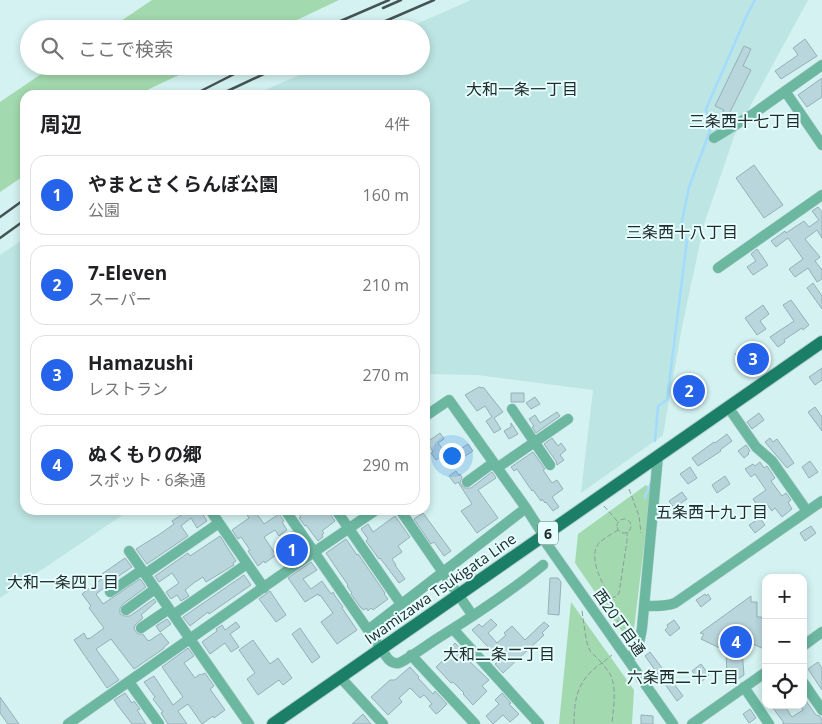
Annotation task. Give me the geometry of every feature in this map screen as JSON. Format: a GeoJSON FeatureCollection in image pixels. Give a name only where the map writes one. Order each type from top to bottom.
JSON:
{"type":"FeatureCollection","features":[{"type":"Feature","properties":{"kind":"main road","name":"Iwamizawa Tsukigata Line"},"geometry":{"type":"LineString","coordinates":[[274,724],[821,344]]}},
{"type":"Feature","properties":{"kind":"street"},"geometry":{"type":"LineString","coordinates":[[714,138],[753,114],[822,65]]}},
{"type":"Feature","properties":{"kind":"street"},"geometry":{"type":"LineString","coordinates":[[785,91],[822,145]]}},
{"type":"Feature","properties":{"kind":"street"},"geometry":{"type":"LineString","coordinates":[[718,268],[822,195]]}},
{"type":"Feature","properties":{"kind":"street","name":"西20丁目通"},"geometry":{"type":"LineString","coordinates":[[430,413],[449,400],[526,508],[543,537],[673,724]]}},
{"type":"Feature","properties":{"kind":"street"},"geometry":{"type":"LineString","coordinates":[[728,407],[756,447],[772,461],[808,511]]}},
{"type":"Feature","properties":{"kind":"street"},"geometry":{"type":"LineString","coordinates":[[512,409],[550,464]]}},
{"type":"Feature","properties":{"kind":"street"},"geometry":{"type":"LineString","coordinates":[[467,482],[535,442],[568,419]]}},
{"type":"Feature","properties":{"kind":"street"},"geometry":{"type":"LineString","coordinates":[[628,659],[634,654],[640,642],[658,456]]}},
{"type":"Feature","properties":{"kind":"street"},"geometry":{"type":"LineString","coordinates":[[644,606],[669,606],[675,603],[822,501]]}},
{"type":"Feature","properties":{"kind":"street"},"geometry":{"type":"LineString","coordinates":[[368,630],[526,508]]}},
{"type":"Feature","properties":{"kind":"street"},"geometry":{"type":"LineString","coordinates":[[213,515],[264,588]]}},
{"type":"Feature","properties":{"kind":"street"},"geometry":{"type":"LineString","coordinates":[[288,515],[388,660],[395,663],[399,663],[474,616],[516,587],[543,565]]}},
{"type":"Feature","properties":{"kind":"street"},"geometry":{"type":"LineString","coordinates":[[340,515],[401,604]]}},
{"type":"Feature","properties":{"kind":"street"},"geometry":{"type":"LineString","coordinates":[[68,724],[367,515]]}},
{"type":"Feature","properties":{"kind":"street"},"geometry":{"type":"LineString","coordinates":[[403,515],[474,616]]}},
{"type":"Feature","properties":{"kind":"street"},"geometry":{"type":"LineString","coordinates":[[110,592],[219,523]]}},
{"type":"Feature","properties":{"kind":"street"},"geometry":{"type":"LineString","coordinates":[[129,551],[249,724]]}},
{"type":"Feature","properties":{"kind":"street"},"geometry":{"type":"LineString","coordinates":[[141,628],[171,612],[247,564]]}},
{"type":"Feature","properties":{"kind":"street"},"geometry":{"type":"LineString","coordinates":[[126,610],[155,589]]}},
{"type":"Feature","properties":{"kind":"street"},"geometry":{"type":"LineString","coordinates":[[453,629],[539,724]]}},
{"type":"Feature","properties":{"kind":"street"},"geometry":{"type":"LineString","coordinates":[[807,643],[822,632]]}},
{"type":"Feature","properties":{"kind":"street"},"geometry":{"type":"LineString","coordinates":[[411,655],[475,724]]}},
{"type":"Feature","properties":{"kind":"street"},"geometry":{"type":"LineString","coordinates":[[692,724],[762,675]]}},
{"type":"Feature","properties":{"kind":"street"},"geometry":{"type":"LineString","coordinates":[[340,677],[383,724]]}},
{"type":"Feature","properties":{"kind":"street"},"geometry":{"type":"LineString","coordinates":[[129,682],[159,724]]}},
{"type":"Feature","properties":{"kind":"street"},"geometry":{"type":"LineString","coordinates":[[744,688],[769,724]]}},
{"type":"Feature","properties":{"kind":"street"},"geometry":{"type":"LineString","coordinates":[[807,688],[822,710]]}},
{"type":"Feature","properties":{"kind":"path"},"geometry":{"type":"LineString","coordinates":[[629,488],[639,516],[641,536]]}},
{"type":"Feature","properties":{"kind":"path"},"geometry":{"type":"LineString","coordinates":[[604,506],[618,522],[618,530]]}},
{"type":"Feature","properties":{"kind":"path"},"geometry":{"type":"LineString","coordinates":[[611,598],[619,593],[627,532],[631,527],[630,521],[624,519],[618,522]]}},
{"type":"Feature","properties":{"kind":"path"},"geometry":{"type":"LineString","coordinates":[[618,530],[627,532]]}},
{"type":"Feature","properties":{"kind":"path"},"geometry":{"type":"LineString","coordinates":[[618,530],[600,542],[596,547],[594,555],[595,565],[618,615],[618,631]]}},
{"type":"Feature","properties":{"kind":"path"},"geometry":{"type":"LineString","coordinates":[[582,610],[584,632],[590,651],[602,663],[611,677],[614,686],[612,724]]}},
{"type":"Feature","properties":{"kind":"path"},"geometry":{"type":"LineString","coordinates":[[574,724],[577,691],[591,671],[613,654]]}},
{"type":"Feature","properties":{"kind":"shaded area"},"geometry":{"type":"Polygon","coordinates":[[[471,0],[808,0],[735,134],[704,224],[682,327],[663,435],[581,493],[593,390],[478,375],[430,374],[430,90],[265,90],[300,75],[430,75],[430,20],[425,20],[471,0]]]}},
{"type":"Feature","properties":{"kind":"shaded area"},"geometry":{"type":"Polygon","coordinates":[[[20,241],[20,515],[123,515],[0,598],[0,255],[20,241]]]}},
{"type":"Feature","properties":{"kind":"green space"},"geometry":{"type":"Polygon","coordinates":[[[152,0],[339,0],[297,20],[122,20],[152,0]]]}},
{"type":"Feature","properties":{"kind":"green space"},"geometry":{"type":"Polygon","coordinates":[[[40,75],[179,75],[147,90],[20,90],[20,178],[0,192],[0,102],[40,75]]]}},
{"type":"Feature","properties":{"kind":"green space"},"geometry":{"type":"Polygon","coordinates":[[[646,485],[651,489],[634,629],[630,643],[575,563],[578,534],[646,485]]]}},
{"type":"Feature","properties":{"kind":"green space"},"geometry":{"type":"Polygon","coordinates":[[[292,531],[303,547],[303,554],[290,563],[275,543],[292,531]]]}},
{"type":"Feature","properties":{"kind":"green space"},"geometry":{"type":"Polygon","coordinates":[[[571,602],[634,690],[632,724],[559,724],[571,602]]]}},
{"type":"Feature","properties":{"kind":"building"},"geometry":{"type":"Polygon","coordinates":[[[805,39],[817,56],[781,79],[775,71],[798,55],[793,48],[805,39]]]}},
{"type":"Feature","properties":{"kind":"building"},"geometry":{"type":"Polygon","coordinates":[[[744,46],[751,49],[743,66],[751,70],[727,118],[721,115],[724,110],[715,106],[744,46]]]}},
{"type":"Feature","properties":{"kind":"building"},"geometry":{"type":"Polygon","coordinates":[[[822,78],[822,97],[807,107],[798,95],[822,78]]]}},
{"type":"Feature","properties":{"kind":"building"},"geometry":{"type":"Polygon","coordinates":[[[754,165],[783,205],[764,218],[736,178],[754,165]]]}},
{"type":"Feature","properties":{"kind":"building"},"geometry":{"type":"Polygon","coordinates":[[[818,207],[822,212],[822,238],[817,230],[805,239],[820,257],[815,261],[822,270],[822,279],[817,282],[808,268],[795,277],[789,269],[803,259],[788,238],[776,247],[771,241],[804,221],[809,227],[819,220],[812,211],[818,207]]]}},
{"type":"Feature","properties":{"kind":"building"},"geometry":{"type":"Polygon","coordinates":[[[757,249],[768,265],[753,275],[747,267],[756,261],[751,254],[757,249]]]}},
{"type":"Feature","properties":{"kind":"building"},"geometry":{"type":"Polygon","coordinates":[[[813,283],[822,296],[822,309],[807,288],[813,283]]]}},
{"type":"Feature","properties":{"kind":"building"},"geometry":{"type":"Polygon","coordinates":[[[791,300],[809,325],[784,340],[785,342],[778,347],[770,337],[794,321],[783,305],[791,300]]]}},
{"type":"Feature","properties":{"kind":"building"},"geometry":{"type":"Polygon","coordinates":[[[763,305],[769,314],[760,321],[766,329],[757,335],[745,318],[763,305]]]}},
{"type":"Feature","properties":{"kind":"building"},"geometry":{"type":"Polygon","coordinates":[[[754,341],[768,361],[749,374],[735,354],[754,341]]]}},
{"type":"Feature","properties":{"kind":"building"},"geometry":{"type":"Polygon","coordinates":[[[822,368],[822,380],[815,385],[809,377],[822,368]]]}},
{"type":"Feature","properties":{"kind":"building"},"geometry":{"type":"Polygon","coordinates":[[[695,379],[702,390],[683,403],[676,392],[695,379]]]}},
{"type":"Feature","properties":{"kind":"building"},"geometry":{"type":"Polygon","coordinates":[[[479,387],[484,388],[503,412],[494,418],[501,429],[494,433],[486,421],[492,417],[485,406],[477,411],[465,395],[479,387]]]}},
{"type":"Feature","properties":{"kind":"building"},"geometry":{"type":"Polygon","coordinates":[[[511,393],[524,393],[524,402],[511,402],[511,393]]]}},
{"type":"Feature","properties":{"kind":"building"},"geometry":{"type":"Polygon","coordinates":[[[535,397],[540,404],[531,409],[526,403],[535,397]]]}},
{"type":"Feature","properties":{"kind":"building"},"geometry":{"type":"Polygon","coordinates":[[[815,407],[822,417],[822,431],[808,412],[815,407]]]}},
{"type":"Feature","properties":{"kind":"building"},"geometry":{"type":"Polygon","coordinates":[[[557,412],[560,416],[536,433],[529,419],[535,415],[540,423],[557,412]]]}},
{"type":"Feature","properties":{"kind":"building"},"geometry":{"type":"Polygon","coordinates":[[[759,413],[764,420],[752,429],[747,422],[759,413]]]}},
{"type":"Feature","properties":{"kind":"building"},"geometry":{"type":"Polygon","coordinates":[[[511,423],[518,434],[509,439],[504,431],[511,427],[511,423]]]}},
{"type":"Feature","properties":{"kind":"building"},"geometry":{"type":"Polygon","coordinates":[[[440,433],[444,439],[438,443],[446,454],[436,460],[431,453],[433,452],[430,447],[430,440],[440,433]]]}},
{"type":"Feature","properties":{"kind":"building"},"geometry":{"type":"Polygon","coordinates":[[[727,434],[732,441],[721,451],[698,466],[692,458],[727,434]]]}},
{"type":"Feature","properties":{"kind":"building"},"geometry":{"type":"Polygon","coordinates":[[[552,438],[558,446],[561,443],[566,450],[560,455],[564,460],[557,465],[544,444],[552,438]]]}},
{"type":"Feature","properties":{"kind":"building"},"geometry":{"type":"Polygon","coordinates":[[[770,438],[773,442],[777,439],[794,463],[787,468],[765,442],[770,438]]]}},
{"type":"Feature","properties":{"kind":"building"},"geometry":{"type":"Polygon","coordinates":[[[468,444],[473,451],[462,458],[457,451],[468,444]]]}},
{"type":"Feature","properties":{"kind":"building"},"geometry":{"type":"Polygon","coordinates":[[[746,445],[750,451],[744,458],[738,451],[746,445]]]}},
{"type":"Feature","properties":{"kind":"building"},"geometry":{"type":"Polygon","coordinates":[[[533,452],[552,483],[557,480],[563,489],[552,497],[559,507],[553,511],[546,502],[542,499],[541,501],[532,491],[517,469],[514,471],[511,467],[533,452]]]}},
{"type":"Feature","properties":{"kind":"building"},"geometry":{"type":"Polygon","coordinates":[[[810,461],[818,472],[809,478],[802,467],[810,461]]]}},
{"type":"Feature","properties":{"kind":"building"},"geometry":{"type":"Polygon","coordinates":[[[760,462],[764,468],[767,466],[775,478],[771,481],[782,496],[786,493],[791,500],[788,502],[792,509],[782,517],[775,508],[772,511],[766,503],[759,508],[753,499],[766,490],[755,474],[751,477],[745,469],[753,464],[755,466],[760,462]]]}},
{"type":"Feature","properties":{"kind":"building"},"geometry":{"type":"Polygon","coordinates":[[[690,467],[697,478],[688,484],[680,474],[690,467]]]}},
{"type":"Feature","properties":{"kind":"building"},"geometry":{"type":"Polygon","coordinates":[[[456,471],[462,477],[460,483],[465,488],[471,488],[492,472],[496,478],[478,490],[498,518],[477,533],[461,511],[472,504],[458,482],[455,484],[449,476],[456,471]]]}},
{"type":"Feature","properties":{"kind":"building"},"geometry":{"type":"Polygon","coordinates":[[[725,476],[730,484],[717,493],[712,485],[725,476]]]}},
{"type":"Feature","properties":{"kind":"building"},"geometry":{"type":"Polygon","coordinates":[[[682,492],[687,499],[674,508],[669,501],[682,492]]]}},
{"type":"Feature","properties":{"kind":"building"},"geometry":{"type":"Polygon","coordinates":[[[181,515],[203,515],[207,521],[197,528],[191,518],[181,526],[188,536],[147,564],[136,549],[174,524],[172,521],[181,515]]]}},
{"type":"Feature","properties":{"kind":"building"},"geometry":{"type":"Polygon","coordinates":[[[247,515],[258,515],[264,524],[280,515],[287,530],[279,536],[275,530],[264,537],[276,555],[258,566],[241,537],[238,539],[232,530],[249,518],[247,515]]]}},
{"type":"Feature","properties":{"kind":"building"},"geometry":{"type":"Polygon","coordinates":[[[300,515],[331,515],[335,521],[322,531],[324,533],[323,537],[318,541],[299,518],[301,517],[300,515]]]}},
{"type":"Feature","properties":{"kind":"building"},"geometry":{"type":"Polygon","coordinates":[[[420,515],[424,515],[451,551],[444,556],[434,542],[431,544],[414,519],[420,515]]]}},
{"type":"Feature","properties":{"kind":"building"},"geometry":{"type":"Polygon","coordinates":[[[395,516],[410,537],[398,546],[402,552],[392,559],[405,579],[399,583],[366,541],[368,539],[361,529],[368,524],[373,532],[395,516]]]}},
{"type":"Feature","properties":{"kind":"building"},"geometry":{"type":"Polygon","coordinates":[[[760,518],[765,525],[755,533],[749,525],[760,518]]]}},
{"type":"Feature","properties":{"kind":"building"},"geometry":{"type":"Polygon","coordinates":[[[811,526],[816,533],[805,541],[800,533],[811,526]]]}},
{"type":"Feature","properties":{"kind":"building"},"geometry":{"type":"Polygon","coordinates":[[[220,536],[236,561],[233,563],[234,565],[206,582],[203,577],[195,582],[185,590],[189,596],[181,601],[177,595],[171,599],[166,592],[179,583],[172,573],[159,582],[155,576],[188,553],[190,556],[220,536]]]}},
{"type":"Feature","properties":{"kind":"building"},"geometry":{"type":"Polygon","coordinates":[[[346,539],[388,599],[373,610],[371,608],[368,611],[366,608],[364,610],[361,608],[326,553],[346,539]]]}},
{"type":"Feature","properties":{"kind":"building"},"geometry":{"type":"Polygon","coordinates":[[[125,558],[132,567],[96,594],[103,604],[140,579],[146,587],[123,604],[120,608],[120,614],[130,616],[154,599],[156,602],[141,615],[143,618],[135,625],[134,629],[138,634],[143,634],[149,641],[161,633],[169,643],[134,669],[111,639],[96,649],[119,680],[107,688],[74,640],[84,633],[87,639],[89,639],[104,628],[89,608],[91,606],[82,594],[104,577],[102,574],[125,558]]]}},
{"type":"Feature","properties":{"kind":"building"},"geometry":{"type":"Polygon","coordinates":[[[311,562],[317,570],[303,579],[311,589],[322,581],[331,594],[333,592],[357,630],[337,644],[321,622],[333,613],[320,595],[318,594],[305,602],[288,578],[311,562]]]}},
{"type":"Feature","properties":{"kind":"building"},"geometry":{"type":"Polygon","coordinates":[[[244,575],[251,585],[209,614],[208,612],[190,626],[183,617],[244,575]]]}},
{"type":"Feature","properties":{"kind":"building"},"geometry":{"type":"Polygon","coordinates":[[[550,578],[558,578],[561,582],[559,615],[548,614],[550,578]]]}},
{"type":"Feature","properties":{"kind":"building"},"geometry":{"type":"Polygon","coordinates":[[[270,591],[286,615],[276,622],[259,599],[270,591]]]}},
{"type":"Feature","properties":{"kind":"building"},"geometry":{"type":"Polygon","coordinates":[[[705,594],[706,596],[708,594],[711,599],[701,607],[696,600],[705,594]]]}},
{"type":"Feature","properties":{"kind":"building"},"geometry":{"type":"Polygon","coordinates":[[[751,596],[751,602],[757,602],[757,617],[762,618],[762,648],[753,644],[750,650],[742,650],[744,675],[732,683],[732,677],[727,677],[726,651],[701,639],[704,634],[700,633],[751,596]]]}},
{"type":"Feature","properties":{"kind":"building"},"geometry":{"type":"Polygon","coordinates":[[[167,619],[171,624],[160,632],[156,626],[167,619]]]}},
{"type":"Feature","properties":{"kind":"building"},"geometry":{"type":"Polygon","coordinates":[[[491,619],[497,625],[488,633],[497,643],[512,626],[525,640],[544,622],[549,626],[542,633],[544,635],[503,673],[495,664],[499,661],[472,630],[479,624],[482,627],[491,619]]]}},
{"type":"Feature","properties":{"kind":"building"},"geometry":{"type":"Polygon","coordinates":[[[674,620],[680,628],[670,636],[665,630],[668,627],[667,625],[674,620]]]}},
{"type":"Feature","properties":{"kind":"building"},"geometry":{"type":"Polygon","coordinates":[[[236,622],[240,627],[230,634],[239,647],[231,652],[225,643],[210,654],[202,642],[222,625],[225,630],[236,622]]]}},
{"type":"Feature","properties":{"kind":"building"},"geometry":{"type":"Polygon","coordinates":[[[300,628],[320,657],[312,663],[292,634],[300,628]]]}},
{"type":"Feature","properties":{"kind":"building"},"geometry":{"type":"Polygon","coordinates":[[[253,640],[270,664],[278,658],[292,678],[283,685],[279,680],[258,695],[247,679],[255,673],[239,650],[253,640]]]}},
{"type":"Feature","properties":{"kind":"building"},"geometry":{"type":"Polygon","coordinates":[[[455,643],[470,658],[468,660],[489,680],[482,686],[487,691],[473,705],[464,693],[453,682],[451,683],[436,667],[452,652],[449,649],[455,643]]]}},
{"type":"Feature","properties":{"kind":"building"},"geometry":{"type":"Polygon","coordinates":[[[188,648],[194,656],[184,663],[195,678],[205,673],[214,686],[210,689],[225,710],[202,724],[188,704],[178,711],[187,724],[168,724],[161,713],[163,712],[153,699],[155,697],[144,682],[154,676],[173,705],[183,697],[162,667],[188,648]]]}},
{"type":"Feature","properties":{"kind":"building"},"geometry":{"type":"Polygon","coordinates":[[[650,652],[683,696],[677,701],[645,656],[650,652]]]}},
{"type":"Feature","properties":{"kind":"building"},"geometry":{"type":"Polygon","coordinates":[[[818,662],[822,668],[822,690],[808,669],[818,662]]]}},
{"type":"Feature","properties":{"kind":"building"},"geometry":{"type":"Polygon","coordinates":[[[701,664],[709,675],[701,682],[692,671],[701,664]]]}},
{"type":"Feature","properties":{"kind":"building"},"geometry":{"type":"Polygon","coordinates":[[[410,667],[433,694],[435,691],[447,704],[436,714],[429,706],[432,704],[424,695],[420,698],[410,688],[399,698],[402,702],[388,715],[371,697],[390,680],[395,680],[410,667]]]}},
{"type":"Feature","properties":{"kind":"building"},"geometry":{"type":"Polygon","coordinates":[[[125,693],[132,703],[134,701],[140,709],[137,710],[146,724],[132,724],[114,700],[125,693]]]}},
{"type":"Feature","properties":{"kind":"building"},"geometry":{"type":"Polygon","coordinates":[[[502,693],[519,714],[510,722],[503,715],[493,724],[486,716],[499,704],[495,700],[502,693]]]}},
{"type":"Feature","properties":{"kind":"building"},"geometry":{"type":"Polygon","coordinates":[[[0,697],[19,724],[8,724],[0,713],[0,697]]]}},
{"type":"Feature","properties":{"kind":"building"},"geometry":{"type":"Polygon","coordinates":[[[807,703],[816,715],[820,716],[822,724],[782,724],[784,723],[774,709],[787,709],[792,717],[807,709],[807,703]]]}},
{"type":"Feature","properties":{"kind":"building"},"geometry":{"type":"Polygon","coordinates":[[[750,709],[756,718],[749,723],[743,714],[750,709]]]}},
{"type":"Feature","properties":{"kind":"building"},"geometry":{"type":"Polygon","coordinates":[[[363,714],[371,724],[352,724],[363,714]]]}},
{"type":"Feature","properties":{"kind":"building"},"geometry":{"type":"Polygon","coordinates":[[[641,715],[653,716],[653,724],[641,724],[641,715]]]}},
{"type":"Feature","properties":{"kind":"waterway"},"geometry":{"type":"LineString","coordinates":[[655,441],[658,406],[667,400],[687,240],[682,237],[680,231],[689,187],[710,131],[706,109],[755,0]]}},
{"type":"Feature","properties":{"kind":"waterway"},"geometry":{"type":"LineString","coordinates":[[645,498],[651,482]]}},
{"type":"Feature","properties":{"kind":"railway"},"geometry":{"type":"LineString","coordinates":[[343,20],[389,0]]}},
{"type":"Feature","properties":{"kind":"railway"},"geometry":{"type":"LineString","coordinates":[[383,8],[401,0]]}},
{"type":"Feature","properties":{"kind":"railway"},"geometry":{"type":"LineString","coordinates":[[388,20],[434,0]]}},
{"type":"Feature","properties":{"kind":"railway"},"geometry":{"type":"LineString","coordinates":[[203,90],[232,75]]}},
{"type":"Feature","properties":{"kind":"railway"},"geometry":{"type":"LineString","coordinates":[[230,90],[262,75]]}},
{"type":"Feature","properties":{"kind":"railway"},"geometry":{"type":"LineString","coordinates":[[0,217],[20,203]]}},
{"type":"Feature","properties":{"kind":"railway"},"geometry":{"type":"LineString","coordinates":[[0,238],[20,224]]}},
{"type":"Feature","properties":{"kind":"place","name":"Hamazushi"},"geometry":{"type":"Point","coordinates":[753,359]}},
{"type":"Feature","properties":{"kind":"place","name":"7-Eleven"},"geometry":{"type":"Point","coordinates":[689,391]}},
{"type":"Feature","properties":{"kind":"place","name":"やまとさくらんぼ公園"},"geometry":{"type":"Point","coordinates":[292,550]}},
{"type":"Feature","properties":{"kind":"place","name":"ぬくもりの郷"},"geometry":{"type":"Point","coordinates":[736,642]}},
{"type":"Feature","properties":{"kind":"district","name":"大和一条一丁目"},"geometry":{"type":"Point","coordinates":[522,89]}},
{"type":"Feature","properties":{"kind":"district","name":"三条西十七丁目"},"geometry":{"type":"Point","coordinates":[745,121]}},
{"type":"Feature","properties":{"kind":"district","name":"三条西十八丁目"},"geometry":{"type":"Point","coordinates":[682,232]}},
{"type":"Feature","properties":{"kind":"district","name":"五条西十九丁目"},"geometry":{"type":"Point","coordinates":[712,512]}},
{"type":"Feature","properties":{"kind":"district","name":"大和一条四丁目"},"geometry":{"type":"Point","coordinates":[63,582]}},
{"type":"Feature","properties":{"kind":"district","name":"大和二条二丁目"},"geometry":{"type":"Point","coordinates":[499,654]}},
{"type":"Feature","properties":{"kind":"district","name":"六条西二十丁目"},"geometry":{"type":"Point","coordinates":[683,677]}}]}
